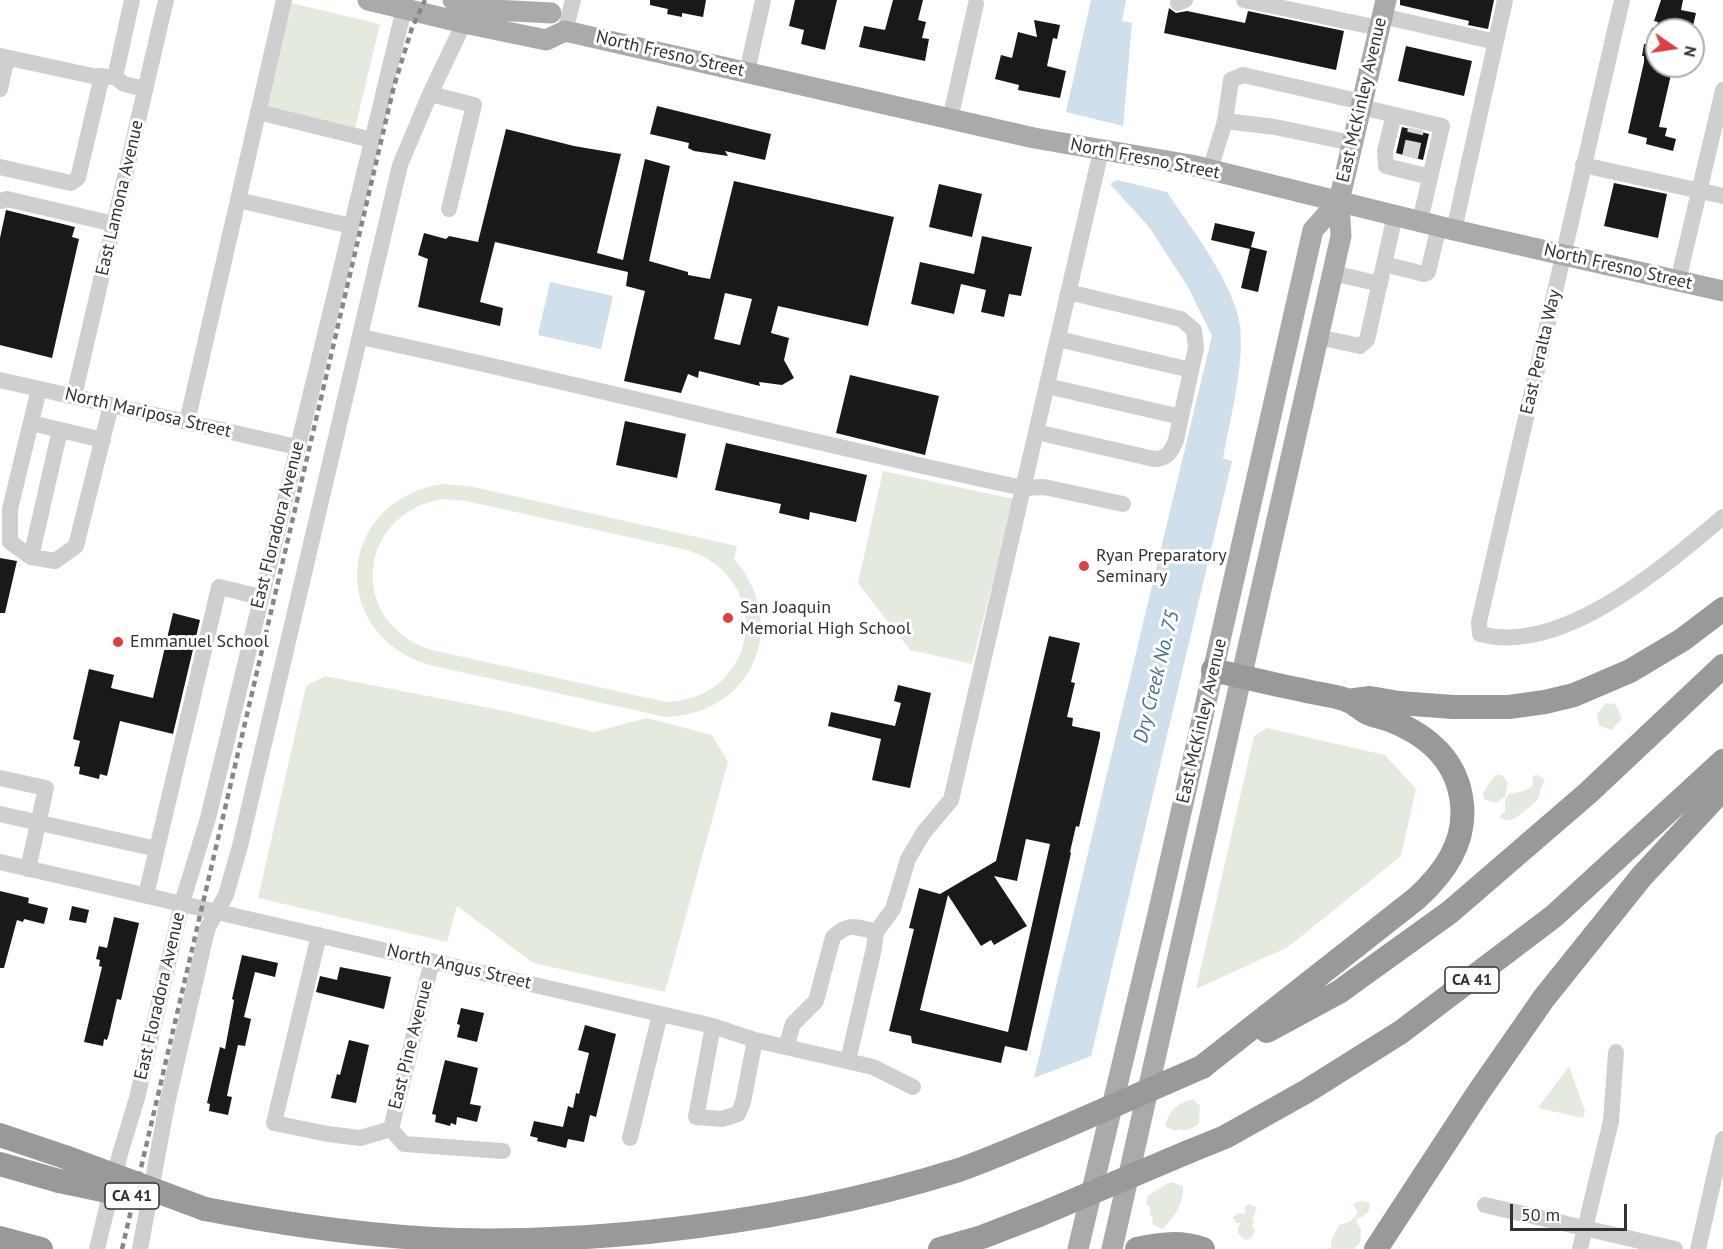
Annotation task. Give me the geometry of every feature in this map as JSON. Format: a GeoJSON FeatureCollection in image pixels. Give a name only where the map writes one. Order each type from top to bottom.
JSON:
{"type":"FeatureCollection","features":[{"type":"Feature","properties":{"kind":"highway"},"geometry":{"type":"LineString","coordinates":[[1348,701],[1370,698],[1453,707],[1509,707],[1545,702],[1606,683],[1658,656],[1723,609]]}},
{"type":"Feature","properties":{"kind":"highway","name":"CA 41"},"geometry":{"type":"LineString","coordinates":[[0,1164],[59,1181],[282,1224],[402,1237],[458,1240],[523,1240],[616,1235],[710,1226],[862,1197],[961,1169],[1202,1067],[1339,992],[1450,912],[1588,793],[1723,666]]}},
{"type":"Feature","properties":{"kind":"highway"},"geometry":{"type":"LineString","coordinates":[[1202,1067],[1417,898],[1434,882],[1456,850],[1462,829],[1463,810],[1461,795],[1449,763],[1437,748],[1408,728],[1368,714],[1348,701],[1213,670]]}},
{"type":"Feature","properties":{"kind":"highway","name":"CA 41"},"geometry":{"type":"LineString","coordinates":[[940,1249],[981,1237],[1039,1215],[1225,1137],[1307,1091],[1401,1032],[1554,916],[1723,761]]}},
{"type":"Feature","properties":{"kind":"highway"},"geometry":{"type":"LineString","coordinates":[[1376,1249],[1478,1093],[1544,998],[1642,876],[1723,789]]}},
{"type":"Feature","properties":{"kind":"highway"},"geometry":{"type":"LineString","coordinates":[[0,1135],[205,1209]]}},
{"type":"Feature","properties":{"kind":"highway"},"geometry":{"type":"LineString","coordinates":[[0,1238],[39,1249]]}},
{"type":"Feature","properties":{"kind":"highway"},"geometry":{"type":"LineString","coordinates":[[1137,1249],[1167,1244],[1181,1244],[1203,1249]]}},
{"type":"Feature","properties":{"kind":"main road","name":"North Fresno Street"},"geometry":{"type":"LineString","coordinates":[[368,0],[407,4],[464,23],[546,39],[565,31],[950,119],[1102,151],[1210,170],[1438,226],[1723,291]]}},
{"type":"Feature","properties":{"kind":"main road"},"geometry":{"type":"LineString","coordinates":[[453,0],[495,10],[551,13]]}},
{"type":"Feature","properties":{"kind":"main road"},"geometry":{"type":"LineString","coordinates":[[499,0],[551,13],[565,31]]}},
{"type":"Feature","properties":{"kind":"main road","name":"East McKinley Avenue"},"geometry":{"type":"LineString","coordinates":[[1112,1249],[1333,273],[1341,236],[1339,201],[1382,15]]}},
{"type":"Feature","properties":{"kind":"main road","name":"East McKinley Avenue"},"geometry":{"type":"LineString","coordinates":[[1078,1249],[1158,914],[1313,230],[1339,201]]}},
{"type":"Feature","properties":{"kind":"street"},"geometry":{"type":"LineString","coordinates":[[0,167],[71,183],[78,178],[132,0]]}},
{"type":"Feature","properties":{"kind":"street","name":"East Lamona Avenue"},"geometry":{"type":"LineString","coordinates":[[74,396],[166,0]]}},
{"type":"Feature","properties":{"kind":"street"},"geometry":{"type":"LineString","coordinates":[[187,422],[284,0]]}},
{"type":"Feature","properties":{"kind":"street"},"geometry":{"type":"LineString","coordinates":[[565,31],[573,0]]}},
{"type":"Feature","properties":{"kind":"street"},"geometry":{"type":"LineString","coordinates":[[747,72],[764,0]]}},
{"type":"Feature","properties":{"kind":"street"},"geometry":{"type":"LineString","coordinates":[[1244,0],[1382,15],[1496,42]]}},
{"type":"Feature","properties":{"kind":"street"},"geometry":{"type":"LineString","coordinates":[[1384,264],[1424,274],[1428,272],[1438,226],[1496,42],[1505,0]]}},
{"type":"Feature","properties":{"kind":"street","name":"East Peralta Way"},"geometry":{"type":"LineString","coordinates":[[1622,0],[1479,622],[1480,634],[1507,638],[1536,633],[1583,616],[1635,587],[1666,565],[1723,517]]}},
{"type":"Feature","properties":{"kind":"street","name":"East Floradora Avenue"},"geometry":{"type":"LineString","coordinates":[[97,1249],[120,1154],[137,1098],[182,903],[208,818],[407,4]]}},
{"type":"Feature","properties":{"kind":"street"},"geometry":{"type":"LineString","coordinates":[[950,119],[976,4]]}},
{"type":"Feature","properties":{"kind":"street","name":"East Floradora Avenue"},"geometry":{"type":"LineString","coordinates":[[140,1249],[167,1104],[205,939],[208,927],[226,896],[240,846],[400,165],[430,94],[464,23]]}},
{"type":"Feature","properties":{"kind":"street"},"geometry":{"type":"LineString","coordinates":[[0,89],[4,57],[108,77],[145,89]]}},
{"type":"Feature","properties":{"kind":"street"},"geometry":{"type":"LineString","coordinates":[[1210,170],[1225,121],[1231,80],[1243,75],[1361,104],[1417,125],[1442,126],[1430,177],[1438,226]]}},
{"type":"Feature","properties":{"kind":"street"},"geometry":{"type":"LineString","coordinates":[[1678,281],[1723,90]]}},
{"type":"Feature","properties":{"kind":"street"},"geometry":{"type":"LineString","coordinates":[[430,94],[474,105],[449,208]]}},
{"type":"Feature","properties":{"kind":"street"},"geometry":{"type":"LineString","coordinates":[[258,112],[372,140]]}},
{"type":"Feature","properties":{"kind":"street"},"geometry":{"type":"LineString","coordinates":[[1394,115],[1385,152],[1386,166],[1408,164],[1430,177]]}},
{"type":"Feature","properties":{"kind":"street"},"geometry":{"type":"LineString","coordinates":[[1225,121],[1275,127],[1352,143]]}},
{"type":"Feature","properties":{"kind":"street"},"geometry":{"type":"LineString","coordinates":[[848,1061],[876,932],[893,909],[908,859],[924,832],[951,800],[1102,151]]}},
{"type":"Feature","properties":{"kind":"street"},"geometry":{"type":"LineString","coordinates":[[1583,165],[1723,196]]}},
{"type":"Feature","properties":{"kind":"street"},"geometry":{"type":"LineString","coordinates":[[0,201],[8,199],[114,224]]}},
{"type":"Feature","properties":{"kind":"street"},"geometry":{"type":"LineString","coordinates":[[238,200],[351,226]]}},
{"type":"Feature","properties":{"kind":"street"},"geometry":{"type":"LineString","coordinates":[[1318,337],[1360,346],[1367,340],[1395,215]]}},
{"type":"Feature","properties":{"kind":"street"},"geometry":{"type":"LineString","coordinates":[[1333,273],[1380,284]]}},
{"type":"Feature","properties":{"kind":"street"},"geometry":{"type":"LineString","coordinates":[[1036,432],[1161,459],[1172,450],[1181,417],[1196,348],[1194,330],[1181,319],[1068,292]]}},
{"type":"Feature","properties":{"kind":"street"},"geometry":{"type":"LineString","coordinates":[[361,337],[891,460],[1023,488],[1044,488],[1123,504]]}},
{"type":"Feature","properties":{"kind":"street"},"geometry":{"type":"LineString","coordinates":[[1058,339],[1191,370]]}},
{"type":"Feature","properties":{"kind":"street","name":"North Mariposa Street"},"geometry":{"type":"LineString","coordinates":[[0,380],[297,447]]}},
{"type":"Feature","properties":{"kind":"street"},"geometry":{"type":"LineString","coordinates":[[1047,386],[1181,417]]}},
{"type":"Feature","properties":{"kind":"street"},"geometry":{"type":"LineString","coordinates":[[39,389],[10,509],[10,542],[31,557],[55,561],[76,546],[111,405]]}},
{"type":"Feature","properties":{"kind":"street"},"geometry":{"type":"LineString","coordinates":[[31,423],[103,440]]}},
{"type":"Feature","properties":{"kind":"street"},"geometry":{"type":"LineString","coordinates":[[31,557],[60,430]]}},
{"type":"Feature","properties":{"kind":"street"},"geometry":{"type":"LineString","coordinates":[[146,895],[219,586],[261,597]]}},
{"type":"Feature","properties":{"kind":"street"},"geometry":{"type":"LineString","coordinates":[[0,778],[46,788],[28,869]]}},
{"type":"Feature","properties":{"kind":"street"},"geometry":{"type":"LineString","coordinates":[[0,814],[157,849]]}},
{"type":"Feature","properties":{"kind":"street","name":"North Angus Street"},"geometry":{"type":"LineString","coordinates":[[0,862],[713,1026],[755,1040],[873,1067],[913,1087]]}},
{"type":"Feature","properties":{"kind":"street"},"geometry":{"type":"LineString","coordinates":[[786,1047],[793,1024],[816,1001],[833,937],[840,930],[851,925],[876,932]]}},
{"type":"Feature","properties":{"kind":"street"},"geometry":{"type":"LineString","coordinates":[[319,934],[274,1123],[360,1138],[391,1129],[404,1144],[503,1151]]}},
{"type":"Feature","properties":{"kind":"street","name":"East Pine Avenue"},"geometry":{"type":"LineString","coordinates":[[391,1129],[432,961]]}},
{"type":"Feature","properties":{"kind":"street"},"geometry":{"type":"LineString","coordinates":[[630,1137],[660,1014]]}},
{"type":"Feature","properties":{"kind":"street"},"geometry":{"type":"LineString","coordinates":[[713,1026],[696,1117],[722,1119],[738,1114],[743,1102],[755,1040]]}},
{"type":"Feature","properties":{"kind":"street"},"geometry":{"type":"LineString","coordinates":[[1581,1249],[1611,1121],[1616,1052]]}},
{"type":"Feature","properties":{"kind":"street"},"geometry":{"type":"LineString","coordinates":[[1698,1249],[1723,1139]]}},
{"type":"Feature","properties":{"kind":"street"},"geometry":{"type":"LineString","coordinates":[[1485,1205],[1676,1249]]}},
{"type":"Feature","properties":{"kind":"shaded area"},"geometry":{"type":"Polygon","coordinates":[[[291,3],[380,24],[355,129],[266,109],[291,3]]]}},
{"type":"Feature","properties":{"kind":"shaded area"},"geometry":{"type":"Polygon","coordinates":[[[883,471],[1014,499],[972,664],[910,650],[858,583],[883,471]]]}},
{"type":"Feature","properties":{"kind":"shaded area"},"geometry":{"type":"Polygon","coordinates":[[[441,484],[469,486],[737,546],[734,559],[751,585],[760,611],[760,637],[754,662],[741,683],[721,700],[696,712],[666,717],[429,665],[396,649],[373,626],[360,598],[357,569],[364,541],[380,515],[406,496],[441,484]],[[442,499],[413,509],[392,526],[378,547],[373,571],[375,595],[386,618],[405,637],[432,650],[666,702],[698,696],[721,681],[737,660],[745,635],[744,610],[734,585],[716,564],[687,550],[466,501],[442,499]]]}},
{"type":"Feature","properties":{"kind":"shaded area"},"geometry":{"type":"Polygon","coordinates":[[[325,676],[505,711],[594,732],[647,718],[712,735],[728,762],[665,992],[533,963],[457,906],[447,942],[258,898],[306,686],[325,676]]]}},
{"type":"Feature","properties":{"kind":"shaded area"},"geometry":{"type":"Polygon","coordinates":[[[1606,703],[1615,704],[1622,718],[1612,730],[1599,726],[1597,714],[1606,703]]]}},
{"type":"Feature","properties":{"kind":"shaded area"},"geometry":{"type":"Polygon","coordinates":[[[1267,728],[1385,755],[1416,789],[1401,856],[1288,947],[1196,989],[1254,736],[1267,728]]]}},
{"type":"Feature","properties":{"kind":"shaded area"},"geometry":{"type":"Polygon","coordinates":[[[1536,774],[1545,780],[1538,799],[1513,819],[1500,818],[1505,812],[1505,799],[1509,794],[1524,791],[1533,786],[1532,778],[1536,774]]]}},
{"type":"Feature","properties":{"kind":"shaded area"},"geometry":{"type":"Polygon","coordinates":[[[1495,775],[1502,775],[1508,783],[1505,797],[1495,803],[1484,799],[1483,793],[1495,775]]]}},
{"type":"Feature","properties":{"kind":"shaded area"},"geometry":{"type":"Polygon","coordinates":[[[1569,1066],[1585,1111],[1583,1118],[1538,1108],[1569,1066]]]}},
{"type":"Feature","properties":{"kind":"shaded area"},"geometry":{"type":"Polygon","coordinates":[[[1193,1099],[1200,1106],[1199,1123],[1190,1129],[1175,1131],[1165,1126],[1175,1108],[1193,1099]]]}},
{"type":"Feature","properties":{"kind":"shaded area"},"geometry":{"type":"Polygon","coordinates":[[[1172,1182],[1183,1186],[1182,1198],[1174,1215],[1162,1229],[1152,1224],[1153,1218],[1149,1214],[1151,1208],[1146,1201],[1149,1194],[1172,1182]]]}},
{"type":"Feature","properties":{"kind":"shaded area"},"geometry":{"type":"Polygon","coordinates":[[[1363,1201],[1370,1203],[1369,1211],[1356,1221],[1361,1229],[1360,1243],[1354,1249],[1325,1249],[1331,1248],[1331,1241],[1339,1225],[1351,1221],[1358,1213],[1353,1205],[1363,1201]]]}},
{"type":"Feature","properties":{"kind":"shaded area"},"geometry":{"type":"Polygon","coordinates":[[[1249,1204],[1256,1207],[1252,1218],[1255,1231],[1251,1238],[1245,1240],[1238,1233],[1241,1223],[1236,1223],[1233,1217],[1238,1213],[1245,1214],[1245,1207],[1249,1204]]]}},
{"type":"Feature","properties":{"kind":"water"},"geometry":{"type":"Polygon","coordinates":[[[1091,0],[1126,0],[1122,21],[1132,23],[1123,126],[1066,112],[1091,0]]]}},
{"type":"Feature","properties":{"kind":"water","name":"Dry Creek No. 75"},"geometry":{"type":"Polygon","coordinates":[[[1117,180],[1167,192],[1206,250],[1231,296],[1237,312],[1241,345],[1237,384],[1223,458],[1232,461],[1091,1056],[1034,1078],[1212,336],[1188,287],[1149,227],[1110,184],[1117,180]]]}},
{"type":"Feature","properties":{"kind":"water"},"geometry":{"type":"Polygon","coordinates":[[[550,282],[613,296],[601,349],[538,335],[550,282]]]}},
{"type":"Feature","properties":{"kind":"building"},"geometry":{"type":"Polygon","coordinates":[[[650,0],[706,0],[703,17],[682,13],[682,17],[667,14],[668,9],[650,5],[650,0]]]}},
{"type":"Feature","properties":{"kind":"building"},"geometry":{"type":"Polygon","coordinates":[[[795,0],[837,0],[825,50],[801,44],[804,30],[789,26],[795,0]]]}},
{"type":"Feature","properties":{"kind":"building"},"geometry":{"type":"Polygon","coordinates":[[[893,0],[923,0],[918,20],[926,22],[922,38],[929,39],[925,61],[859,47],[864,26],[885,30],[893,0]]]}},
{"type":"Feature","properties":{"kind":"building"},"geometry":{"type":"Polygon","coordinates":[[[1400,0],[1494,0],[1488,29],[1468,25],[1469,21],[1400,5],[1400,0]]]}},
{"type":"Feature","properties":{"kind":"building"},"geometry":{"type":"Polygon","coordinates":[[[1661,0],[1683,0],[1681,10],[1696,13],[1695,18],[1655,18],[1661,0]]]}},
{"type":"Feature","properties":{"kind":"building"},"geometry":{"type":"Polygon","coordinates":[[[1169,8],[1176,13],[1187,11],[1245,23],[1248,11],[1344,31],[1336,70],[1164,33],[1169,8]]]}},
{"type":"Feature","properties":{"kind":"building"},"geometry":{"type":"Polygon","coordinates":[[[1034,20],[1060,25],[1057,39],[1053,38],[1047,66],[1066,71],[1060,98],[1018,90],[1019,85],[995,79],[1001,55],[1012,58],[1018,32],[1037,37],[1034,20]]]}},
{"type":"Feature","properties":{"kind":"building"},"geometry":{"type":"Polygon","coordinates":[[[1644,44],[1645,78],[1670,78],[1659,127],[1667,128],[1665,136],[1676,139],[1673,151],[1646,144],[1647,138],[1628,133],[1644,62],[1644,56],[1642,56],[1644,44]]]}},
{"type":"Feature","properties":{"kind":"building"},"geometry":{"type":"Polygon","coordinates":[[[1406,46],[1472,61],[1464,96],[1398,81],[1406,46]]]}},
{"type":"Feature","properties":{"kind":"building"},"geometry":{"type":"Polygon","coordinates":[[[657,106],[771,134],[765,160],[725,151],[728,156],[694,151],[688,148],[689,143],[650,134],[657,106]]]}},
{"type":"Feature","properties":{"kind":"building"},"geometry":{"type":"Polygon","coordinates":[[[1402,127],[1429,134],[1423,160],[1396,153],[1402,127]]]}},
{"type":"Feature","properties":{"kind":"building"},"geometry":{"type":"Polygon","coordinates":[[[506,129],[574,146],[621,154],[597,253],[623,260],[645,159],[670,166],[649,261],[688,272],[688,275],[710,279],[734,181],[894,217],[868,326],[778,306],[771,333],[789,338],[784,360],[794,378],[782,385],[759,382],[760,386],[699,371],[698,378],[688,374],[681,393],[624,381],[645,291],[626,286],[628,272],[495,242],[480,302],[503,308],[500,326],[418,307],[428,259],[418,255],[424,233],[446,239],[449,236],[478,242],[506,129]],[[725,293],[714,339],[740,345],[752,299],[725,293]]]}},
{"type":"Feature","properties":{"kind":"building"},"geometry":{"type":"Polygon","coordinates":[[[1614,183],[1667,194],[1658,238],[1604,226],[1614,183]]]}},
{"type":"Feature","properties":{"kind":"building"},"geometry":{"type":"Polygon","coordinates":[[[939,184],[982,194],[972,237],[929,227],[939,184]]]}},
{"type":"Feature","properties":{"kind":"building"},"geometry":{"type":"Polygon","coordinates":[[[6,210],[75,227],[72,237],[79,239],[52,358],[0,345],[0,238],[6,210]]]}},
{"type":"Feature","properties":{"kind":"building"},"geometry":{"type":"Polygon","coordinates":[[[1215,223],[1255,232],[1251,247],[1267,251],[1258,292],[1241,288],[1250,249],[1211,240],[1215,223]]]}},
{"type":"Feature","properties":{"kind":"building"},"geometry":{"type":"Polygon","coordinates":[[[982,236],[1032,247],[1021,296],[1009,294],[1004,317],[981,312],[986,290],[961,284],[954,314],[911,304],[920,262],[974,274],[982,236]]]}},
{"type":"Feature","properties":{"kind":"building"},"geometry":{"type":"Polygon","coordinates":[[[850,375],[939,396],[925,455],[836,433],[850,375]]]}},
{"type":"Feature","properties":{"kind":"building"},"geometry":{"type":"Polygon","coordinates":[[[625,421],[686,434],[677,478],[616,465],[625,421]]]}},
{"type":"Feature","properties":{"kind":"building"},"geometry":{"type":"Polygon","coordinates":[[[726,443],[867,475],[856,522],[810,512],[809,520],[779,513],[781,504],[715,490],[726,443]]]}},
{"type":"Feature","properties":{"kind":"building"},"geometry":{"type":"Polygon","coordinates":[[[0,558],[17,561],[5,613],[0,613],[0,558]]]}},
{"type":"Feature","properties":{"kind":"building"},"geometry":{"type":"Polygon","coordinates":[[[173,613],[200,620],[173,734],[120,721],[107,776],[100,774],[99,779],[79,774],[80,767],[74,766],[80,741],[73,739],[89,669],[114,675],[111,688],[153,698],[173,613]]]}},
{"type":"Feature","properties":{"kind":"building"},"geometry":{"type":"Polygon","coordinates":[[[1049,636],[1080,643],[1071,682],[1075,683],[1067,717],[1073,718],[1072,726],[1100,732],[1100,737],[1079,827],[1076,826],[1027,1051],[1005,1046],[1001,1063],[912,1043],[911,1036],[889,1031],[914,929],[909,928],[919,888],[940,894],[996,861],[1049,636]],[[1026,839],[1017,881],[994,876],[1027,926],[994,945],[991,940],[981,946],[948,895],[920,1010],[1008,1032],[1050,844],[1026,839]]]}},
{"type":"Feature","properties":{"kind":"building"},"geometry":{"type":"Polygon","coordinates":[[[898,685],[931,693],[910,788],[872,780],[881,739],[828,726],[831,712],[895,726],[901,703],[894,701],[898,685]]]}},
{"type":"Feature","properties":{"kind":"building"},"geometry":{"type":"Polygon","coordinates":[[[0,891],[29,898],[28,903],[48,908],[44,924],[24,919],[23,922],[17,920],[4,968],[0,968],[0,891]]]}},
{"type":"Feature","properties":{"kind":"building"},"geometry":{"type":"Polygon","coordinates":[[[72,906],[89,910],[86,923],[69,920],[72,906]]]}},
{"type":"Feature","properties":{"kind":"building"},"geometry":{"type":"Polygon","coordinates":[[[114,917],[139,923],[121,1000],[117,999],[109,1034],[107,1040],[104,1039],[103,1046],[84,1042],[102,967],[99,966],[100,960],[96,959],[99,946],[107,948],[114,917]]]}},
{"type":"Feature","properties":{"kind":"building"},"geometry":{"type":"Polygon","coordinates":[[[242,955],[278,963],[275,977],[255,972],[244,1017],[251,1019],[245,1046],[238,1045],[227,1096],[232,1097],[228,1115],[209,1111],[210,1104],[207,1103],[220,1047],[225,1049],[234,1000],[232,999],[242,955]]]}},
{"type":"Feature","properties":{"kind":"building"},"geometry":{"type":"Polygon","coordinates":[[[340,967],[391,977],[384,1009],[316,992],[320,976],[337,980],[340,967]]]}},
{"type":"Feature","properties":{"kind":"building"},"geometry":{"type":"Polygon","coordinates":[[[461,1008],[484,1013],[477,1042],[457,1037],[461,1008]]]}},
{"type":"Feature","properties":{"kind":"building"},"geometry":{"type":"Polygon","coordinates":[[[585,1025],[616,1034],[596,1117],[590,1115],[584,1142],[568,1139],[566,1148],[537,1141],[538,1138],[530,1136],[534,1121],[563,1127],[568,1106],[573,1108],[576,1093],[579,1094],[589,1053],[578,1050],[585,1025]]]}},
{"type":"Feature","properties":{"kind":"building"},"geometry":{"type":"Polygon","coordinates":[[[349,1040],[369,1045],[356,1103],[331,1098],[349,1040]]]}},
{"type":"Feature","properties":{"kind":"building"},"geometry":{"type":"Polygon","coordinates":[[[445,1060],[478,1068],[470,1104],[481,1106],[477,1122],[457,1117],[456,1125],[451,1123],[450,1126],[435,1122],[436,1115],[432,1114],[445,1060]]]}},
{"type":"Feature","properties":{"kind":"tunnel"},"geometry":{"type":"LineString","coordinates":[[1410,157],[1416,129]]}},
{"type":"Feature","properties":{"kind":"railway"},"geometry":{"type":"LineString","coordinates":[[122,1249],[394,86],[412,28],[425,0]]}},
{"type":"Feature","properties":{"kind":"place","name":"Ryan Preparatory Seminary"},"geometry":{"type":"Point","coordinates":[1084,566]}},
{"type":"Feature","properties":{"kind":"place","name":"San Joaquin Memorial High School"},"geometry":{"type":"Point","coordinates":[728,618]}},
{"type":"Feature","properties":{"kind":"place","name":"Emmanuel School"},"geometry":{"type":"Point","coordinates":[118,642]}}]}
